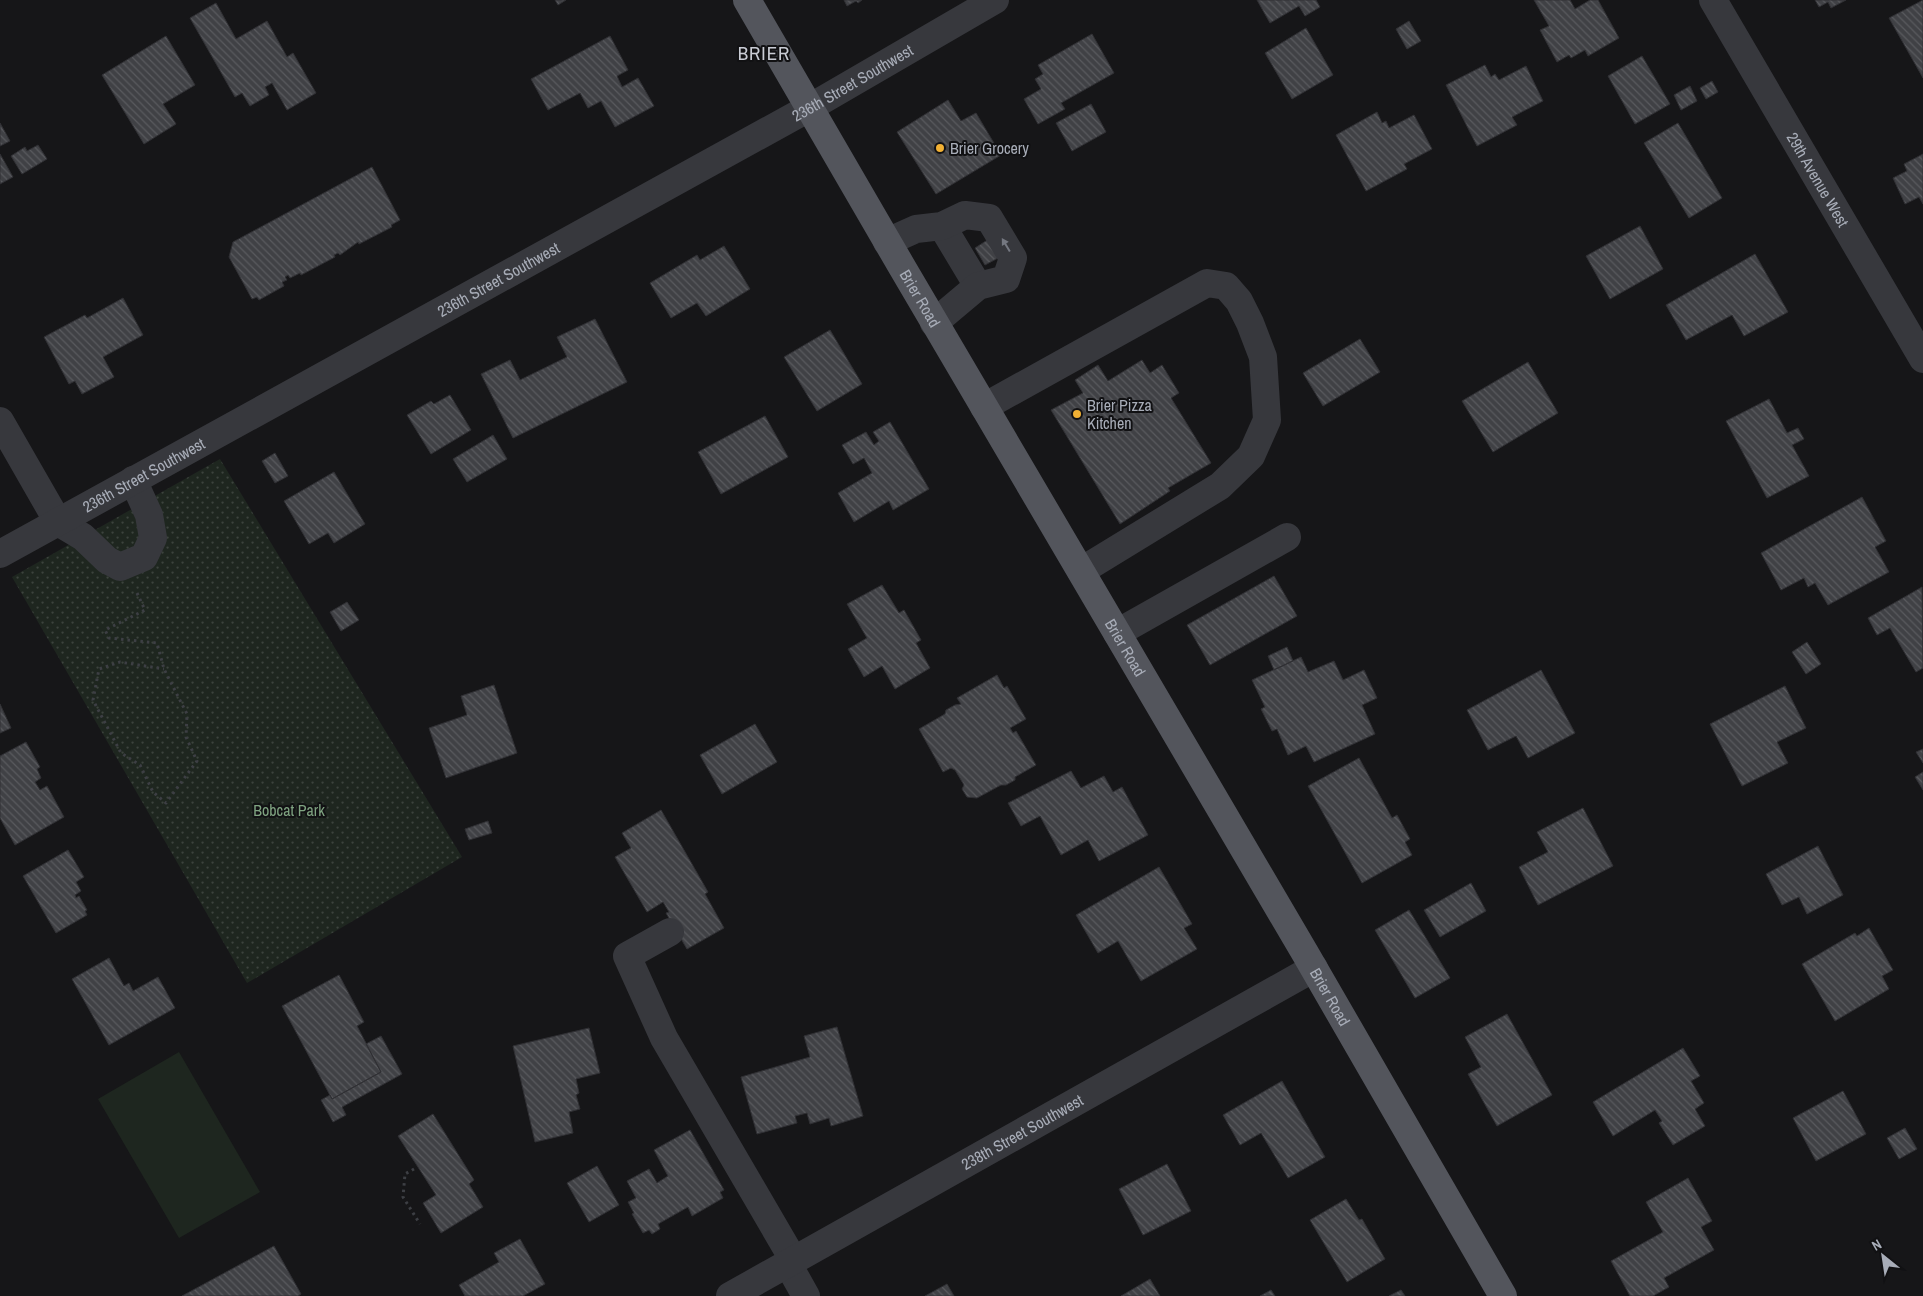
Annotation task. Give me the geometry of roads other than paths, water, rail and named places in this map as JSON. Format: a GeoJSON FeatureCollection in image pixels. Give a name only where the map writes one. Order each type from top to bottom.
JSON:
{"type":"FeatureCollection","features":[{"type":"Feature","properties":{"kind":"main road","name":"Brier Road"},"geometry":{"type":"LineString","coordinates":[[747,0],[887,242],[1314,968],[1503,1296]]}},
{"type":"Feature","properties":{"kind":"street","name":"236th Street Southwest"},"geometry":{"type":"LineString","coordinates":[[0,554],[809,108],[995,0]]}},
{"type":"Feature","properties":{"kind":"street","name":"29th Avenue West"},"geometry":{"type":"LineString","coordinates":[[1713,0],[1923,359]]}},
{"type":"Feature","properties":{"kind":"street"},"geometry":{"type":"LineString","coordinates":[[887,242],[916,230],[942,226],[966,215],[989,218],[1014,258],[1006,279],[978,286],[934,322]]}},
{"type":"Feature","properties":{"kind":"street"},"geometry":{"type":"LineString","coordinates":[[942,226],[978,286]]}},
{"type":"Feature","properties":{"kind":"street"},"geometry":{"type":"LineString","coordinates":[[984,407],[1207,283],[1226,286],[1239,301],[1263,357],[1266,393],[1267,420],[1251,456],[1220,486],[1081,571]]}},
{"type":"Feature","properties":{"kind":"street"},"geometry":{"type":"LineString","coordinates":[[0,421],[58,522],[83,536],[107,560],[120,567],[144,557],[153,538],[149,515],[133,480]]}},
{"type":"Feature","properties":{"kind":"street"},"geometry":{"type":"LineString","coordinates":[[1117,633],[1287,537]]}},
{"type":"Feature","properties":{"kind":"street"},"geometry":{"type":"LineString","coordinates":[[670,932],[627,956],[664,1038],[791,1262],[806,1296]]}},
{"type":"Feature","properties":{"kind":"street","name":"238th Street Southwest"},"geometry":{"type":"LineString","coordinates":[[730,1296],[1314,968]]}},
{"type":"Feature","properties":{"kind":"place","name":"Brier Grocery"},"geometry":{"type":"Point","coordinates":[940,148]}},
{"type":"Feature","properties":{"kind":"place","name":"Brier Pizza Kitchen"},"geometry":{"type":"Point","coordinates":[1077,414]}},
{"type":"Feature","properties":{"kind":"district","name":"BRIER"},"geometry":{"type":"Point","coordinates":[764,53]}},
{"type":"Feature","properties":{"kind":"park label","name":"Bobcat Park"},"geometry":{"type":"Point","coordinates":[289,810]}}]}
